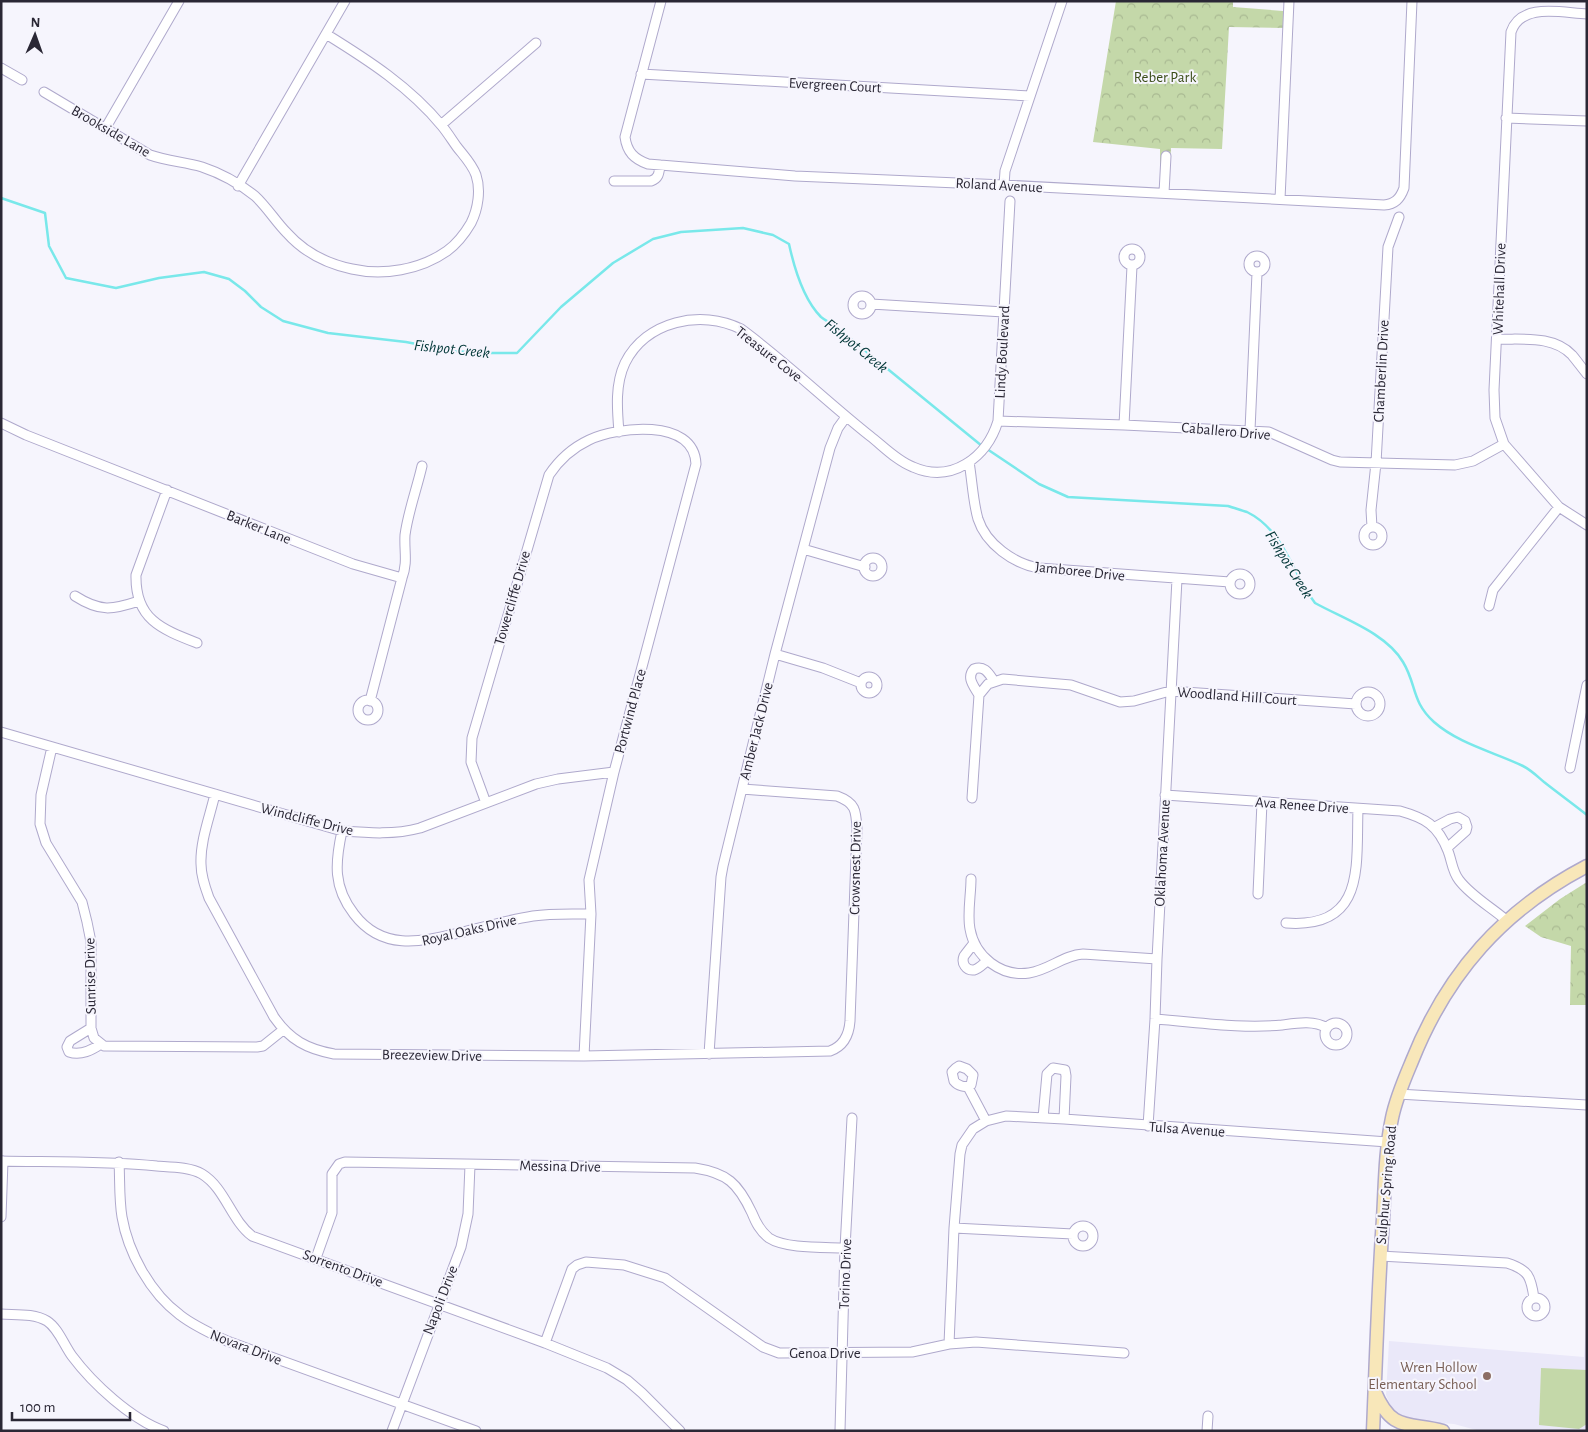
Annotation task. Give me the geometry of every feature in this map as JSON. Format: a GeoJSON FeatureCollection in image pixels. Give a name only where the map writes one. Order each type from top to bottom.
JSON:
{"type":"FeatureCollection","features":[{"type":"Feature","properties":{"kind":"main road","name":"Sulphur Spring Road"},"geometry":{"type":"LineString","coordinates":[[1373,1431],[1380,1256],[1388,1142],[1398,1094],[1419,1043],[1442,999],[1473,956],[1506,920],[1549,888],[1587,866]]}},
{"type":"Feature","properties":{"kind":"main road"},"geometry":{"type":"LineString","coordinates":[[1374,1390],[1380,1404],[1397,1422],[1443,1431]]}},
{"type":"Feature","properties":{"kind":"street"},"geometry":{"type":"LineString","coordinates":[[105,129],[179,1]]}},
{"type":"Feature","properties":{"kind":"street"},"geometry":{"type":"LineString","coordinates":[[238,186],[345,1]]}},
{"type":"Feature","properties":{"kind":"street"},"geometry":{"type":"LineString","coordinates":[[641,74],[661,1]]}},
{"type":"Feature","properties":{"kind":"street"},"geometry":{"type":"LineString","coordinates":[[1004,185],[1005,171],[1062,1]]}},
{"type":"Feature","properties":{"kind":"street"},"geometry":{"type":"LineString","coordinates":[[1280,199],[1289,1]]}},
{"type":"Feature","properties":{"kind":"street","name":"Roland Avenue"},"geometry":{"type":"LineString","coordinates":[[641,74],[627,128],[626,146],[635,158],[641,162],[795,176],[1384,205],[1395,202],[1402,194],[1404,181],[1412,1]]}},
{"type":"Feature","properties":{"kind":"street","name":"Whitehall Drive"},"geometry":{"type":"LineString","coordinates":[[1587,14],[1533,12],[1520,18],[1513,25],[1511,32],[1494,390],[1495,418],[1504,444],[1560,506],[1587,525]]}},
{"type":"Feature","properties":{"kind":"street","name":"Brookside Lane"},"geometry":{"type":"LineString","coordinates":[[44,92],[150,155],[214,171],[255,197],[287,234],[302,248],[320,258],[353,269],[386,272],[433,259],[450,250],[461,241],[474,216],[479,188],[469,161],[441,125],[390,76],[375,64],[326,34]]}},
{"type":"Feature","properties":{"kind":"street"},"geometry":{"type":"LineString","coordinates":[[441,125],[536,43]]}},
{"type":"Feature","properties":{"kind":"street"},"geometry":{"type":"LineString","coordinates":[[1,68],[22,80]]}},
{"type":"Feature","properties":{"kind":"street","name":"Evergreen Court"},"geometry":{"type":"LineString","coordinates":[[641,74],[1030,96]]}},
{"type":"Feature","properties":{"kind":"street"},"geometry":{"type":"LineString","coordinates":[[1506,118],[1587,121]]}},
{"type":"Feature","properties":{"kind":"street"},"geometry":{"type":"LineString","coordinates":[[1164,193],[1166,156]]}},
{"type":"Feature","properties":{"kind":"street"},"geometry":{"type":"LineString","coordinates":[[614,181],[651,181],[656,179],[659,174],[660,165]]}},
{"type":"Feature","properties":{"kind":"street","name":"Lindy Boulevard"},"geometry":{"type":"LineString","coordinates":[[940,471],[959,469],[977,456],[995,430],[998,420],[1010,201]]}},
{"type":"Feature","properties":{"kind":"street","name":"Chamberlin Drive"},"geometry":{"type":"LineString","coordinates":[[1372,527],[1371,510],[1376,462],[1388,247],[1399,217]]}},
{"type":"Feature","properties":{"kind":"street"},"geometry":{"type":"LineString","coordinates":[[1124,425],[1132,266]]}},
{"type":"Feature","properties":{"kind":"street"},"geometry":{"type":"LineString","coordinates":[[1250,430],[1257,273]]}},
{"type":"Feature","properties":{"kind":"street"},"geometry":{"type":"LineString","coordinates":[[871,304],[1004,312]]}},
{"type":"Feature","properties":{"kind":"street","name":"Treasure Cove"},"geometry":{"type":"LineString","coordinates":[[619,432],[617,410],[619,386],[625,364],[633,350],[643,340],[665,326],[693,319],[715,320],[741,329],[904,463],[922,470],[940,471]]}},
{"type":"Feature","properties":{"kind":"street"},"geometry":{"type":"LineString","coordinates":[[1497,339],[1544,341],[1558,345],[1571,354],[1587,374]]}},
{"type":"Feature","properties":{"kind":"street","name":"Amber Jack Drive"},"geometry":{"type":"LineString","coordinates":[[709,1054],[720,876],[775,654],[830,448],[838,428],[846,417]]}},
{"type":"Feature","properties":{"kind":"street","name":"Caballero Drive"},"geometry":{"type":"LineString","coordinates":[[998,420],[1269,432],[1340,462],[1465,464],[1504,444]]}},
{"type":"Feature","properties":{"kind":"street","name":"Barker Lane"},"geometry":{"type":"LineString","coordinates":[[1,423],[26,435],[353,564],[402,578]]}},
{"type":"Feature","properties":{"kind":"street","name":"Portwind Place"},"geometry":{"type":"LineString","coordinates":[[584,1056],[591,914],[589,880],[614,772],[696,464],[692,448],[686,442],[671,434],[645,428],[619,432]]}},
{"type":"Feature","properties":{"kind":"street","name":"Towercliffe Drive"},"geometry":{"type":"LineString","coordinates":[[486,803],[471,762],[472,738],[544,488],[557,464],[576,447],[604,434],[619,432]]}},
{"type":"Feature","properties":{"kind":"street","name":"Jamboree Drive"},"geometry":{"type":"LineString","coordinates":[[969,462],[978,519],[1002,552],[1031,567],[1230,582]]}},
{"type":"Feature","properties":{"kind":"street"},"geometry":{"type":"LineString","coordinates":[[370,701],[406,562],[406,530],[422,466]]}},
{"type":"Feature","properties":{"kind":"street"},"geometry":{"type":"LineString","coordinates":[[167,490],[136,575],[136,588],[139,601],[146,615],[156,625],[197,643]]}},
{"type":"Feature","properties":{"kind":"street"},"geometry":{"type":"LineString","coordinates":[[1490,606],[1493,590],[1560,506]]}},
{"type":"Feature","properties":{"kind":"street"},"geometry":{"type":"LineString","coordinates":[[803,548],[865,567]]}},
{"type":"Feature","properties":{"kind":"street","name":"Oklahoma Avenue"},"geometry":{"type":"LineString","coordinates":[[1148,1126],[1177,579]]}},
{"type":"Feature","properties":{"kind":"street"},"geometry":{"type":"LineString","coordinates":[[75,596],[89,605],[108,609],[139,601]]}},
{"type":"Feature","properties":{"kind":"street"},"geometry":{"type":"LineString","coordinates":[[775,654],[823,668],[861,682]]}},
{"type":"Feature","properties":{"kind":"street"},"geometry":{"type":"LineString","coordinates":[[972,798],[979,695],[970,676],[974,669],[980,667],[985,669],[994,681],[988,684],[979,695]]}},
{"type":"Feature","properties":{"kind":"street","name":"Woodland Hill Court"},"geometry":{"type":"LineString","coordinates":[[994,681],[1003,679],[1071,685],[1120,702],[1134,702],[1170,691],[1356,704]]}},
{"type":"Feature","properties":{"kind":"street"},"geometry":{"type":"LineString","coordinates":[[1570,768],[1587,685]]}},
{"type":"Feature","properties":{"kind":"street","name":"Windcliffe Drive"},"geometry":{"type":"LineString","coordinates":[[1,732],[342,831],[376,834],[408,831],[547,781],[614,772]]}},
{"type":"Feature","properties":{"kind":"street","name":"Sunrise Drive"},"geometry":{"type":"LineString","coordinates":[[52,747],[41,795],[40,824],[46,843],[82,902],[91,942],[91,1028],[98,1041]]}},
{"type":"Feature","properties":{"kind":"street","name":"Crowsnest Drive"},"geometry":{"type":"LineString","coordinates":[[742,789],[838,796],[850,803],[854,808],[857,829],[850,1021],[843,1044]]}},
{"type":"Feature","properties":{"kind":"street","name":"Breezeview Drive"},"geometry":{"type":"LineString","coordinates":[[215,794],[201,861],[203,880],[209,898],[283,1030],[300,1043],[322,1052],[334,1054],[584,1056],[822,1053],[837,1049],[843,1044]]}},
{"type":"Feature","properties":{"kind":"street","name":"Ava Renee Drive"},"geometry":{"type":"LineString","coordinates":[[1165,794],[1400,811],[1421,818],[1435,827]]}},
{"type":"Feature","properties":{"kind":"street"},"geometry":{"type":"LineString","coordinates":[[1258,894],[1262,802]]}},
{"type":"Feature","properties":{"kind":"street"},"geometry":{"type":"LineString","coordinates":[[1286,923],[1301,924],[1322,920],[1332,915],[1347,900],[1356,877],[1358,809]]}},
{"type":"Feature","properties":{"kind":"street"},"geometry":{"type":"LineString","coordinates":[[1447,848],[1466,831],[1465,821],[1458,817],[1435,827],[1447,848],[1458,878],[1466,889],[1506,920]]}},
{"type":"Feature","properties":{"kind":"street","name":"Royal Oaks Drive"},"geometry":{"type":"LineString","coordinates":[[342,831],[336,861],[336,874],[344,900],[364,925],[383,937],[393,940],[422,942],[534,916],[591,914]]}},
{"type":"Feature","properties":{"kind":"street"},"geometry":{"type":"LineString","coordinates":[[972,879],[970,929],[974,943],[987,961],[1002,970],[1014,973],[1029,973],[1044,969],[1075,954],[1157,959]]}},
{"type":"Feature","properties":{"kind":"street"},"geometry":{"type":"LineString","coordinates":[[974,943],[964,956],[965,966],[970,970],[975,970],[987,961]]}},
{"type":"Feature","properties":{"kind":"street"},"geometry":{"type":"LineString","coordinates":[[1155,1019],[1260,1027],[1303,1022],[1320,1024],[1327,1028]]}},
{"type":"Feature","properties":{"kind":"street"},"geometry":{"type":"LineString","coordinates":[[91,1028],[70,1041],[67,1047],[70,1052],[76,1054],[94,1049],[98,1041],[104,1046],[257,1047],[269,1042],[283,1030]]}},
{"type":"Feature","properties":{"kind":"street"},"geometry":{"type":"LineString","coordinates":[[1043,1118],[1047,1074],[1052,1068],[1065,1070],[1064,1119]]}},
{"type":"Feature","properties":{"kind":"street"},"geometry":{"type":"LineString","coordinates":[[949,1344],[954,1228],[960,1154],[962,1146],[973,1129],[986,1121],[968,1087]]}},
{"type":"Feature","properties":{"kind":"street"},"geometry":{"type":"LineString","coordinates":[[1398,1094],[1587,1105]]}},
{"type":"Feature","properties":{"kind":"street","name":"Tulsa Avenue"},"geometry":{"type":"LineString","coordinates":[[986,1121],[1006,1116],[1064,1119],[1388,1142]]}},
{"type":"Feature","properties":{"kind":"street","name":"Torino Drive"},"geometry":{"type":"LineString","coordinates":[[840,1431],[845,1248],[852,1118]]}},
{"type":"Feature","properties":{"kind":"street"},"geometry":{"type":"LineString","coordinates":[[1,1217],[2,1161]]}},
{"type":"Feature","properties":{"kind":"street","name":"Sorrento Drive"},"geometry":{"type":"LineString","coordinates":[[2,1161],[119,1162],[183,1168],[202,1174],[221,1193],[240,1225],[252,1236],[545,1343],[607,1368],[627,1380],[680,1431]]}},
{"type":"Feature","properties":{"kind":"street","name":"Novara Drive"},"geometry":{"type":"LineString","coordinates":[[119,1162],[122,1217],[130,1245],[142,1271],[159,1295],[174,1310],[202,1330],[227,1341],[476,1431]]}},
{"type":"Feature","properties":{"kind":"street","name":"Messina Drive"},"geometry":{"type":"LineString","coordinates":[[316,1258],[332,1213],[332,1174],[339,1164],[345,1162],[695,1168],[722,1175],[736,1186],[744,1196],[758,1227],[775,1241],[785,1244],[845,1248]]}},
{"type":"Feature","properties":{"kind":"street","name":"Napoli Drive"},"geometry":{"type":"LineString","coordinates":[[392,1431],[461,1247],[467,1224],[470,1165]]}},
{"type":"Feature","properties":{"kind":"street"},"geometry":{"type":"LineString","coordinates":[[954,1228],[1073,1234]]}},
{"type":"Feature","properties":{"kind":"street"},"geometry":{"type":"LineString","coordinates":[[1380,1256],[1507,1263],[1522,1269],[1532,1281],[1534,1298]]}},
{"type":"Feature","properties":{"kind":"street","name":"Genoa Drive"},"geometry":{"type":"LineString","coordinates":[[545,1343],[572,1268],[581,1262],[586,1262],[624,1265],[665,1278],[772,1352],[779,1354],[912,1352],[949,1344],[976,1342],[1124,1353]]}},
{"type":"Feature","properties":{"kind":"street"},"geometry":{"type":"LineString","coordinates":[[1,1314],[32,1316],[48,1322],[72,1355],[96,1382],[131,1412],[164,1431]]}},
{"type":"Feature","properties":{"kind":"street"},"geometry":{"type":"LineString","coordinates":[[1207,1431],[1208,1416]]}},
{"type":"Feature","properties":{"kind":"shaded area","name":"Wren Hollow Elementary School"},"geometry":{"type":"Polygon","coordinates":[[[1587,1311],[1587,1431],[1480,1431],[1454,1424],[1411,1421],[1395,1412],[1390,1404],[1386,1395],[1389,1341],[1584,1357],[1587,1311]]]}},
{"type":"Feature","properties":{"kind":"green space","name":"Reber Park"},"geometry":{"type":"Polygon","coordinates":[[[1116,1],[1233,1],[1233,7],[1283,11],[1283,28],[1229,27],[1222,149],[1171,148],[1170,166],[1160,165],[1160,149],[1093,142],[1116,1]]]}},
{"type":"Feature","properties":{"kind":"green space"},"geometry":{"type":"Polygon","coordinates":[[[1587,882],[1587,1005],[1570,1005],[1571,946],[1541,937],[1525,926],[1560,899],[1587,882]]]}},
{"type":"Feature","properties":{"kind":"green space"},"geometry":{"type":"Polygon","coordinates":[[[1541,1368],[1587,1370],[1587,1424],[1579,1429],[1539,1425],[1541,1368]]]}},
{"type":"Feature","properties":{"kind":"waterway","name":"Fishpot Creek"},"geometry":{"type":"LineString","coordinates":[[1,198],[45,213],[49,246],[66,278],[116,288],[159,278],[204,272],[229,279],[245,291],[261,307],[283,321],[328,333],[406,342],[453,351],[482,353],[517,353],[561,307],[613,263],[653,239],[681,232],[743,228],[773,235],[789,244],[797,273],[805,292],[821,317],[835,326],[982,446]]}},
{"type":"Feature","properties":{"kind":"waterway","name":"Fishpot Creek"},"geometry":{"type":"LineString","coordinates":[[987,449],[1039,484],[1068,497],[1228,506],[1247,512],[1260,520],[1279,541],[1315,603],[1364,628],[1396,652],[1407,670],[1421,707],[1434,722],[1454,736],[1526,768],[1587,815]]}},
{"type":"Feature","properties":{"kind":"place","name":"Wren Hollow Elementary School"},"geometry":{"type":"Point","coordinates":[1487,1376]}}]}
